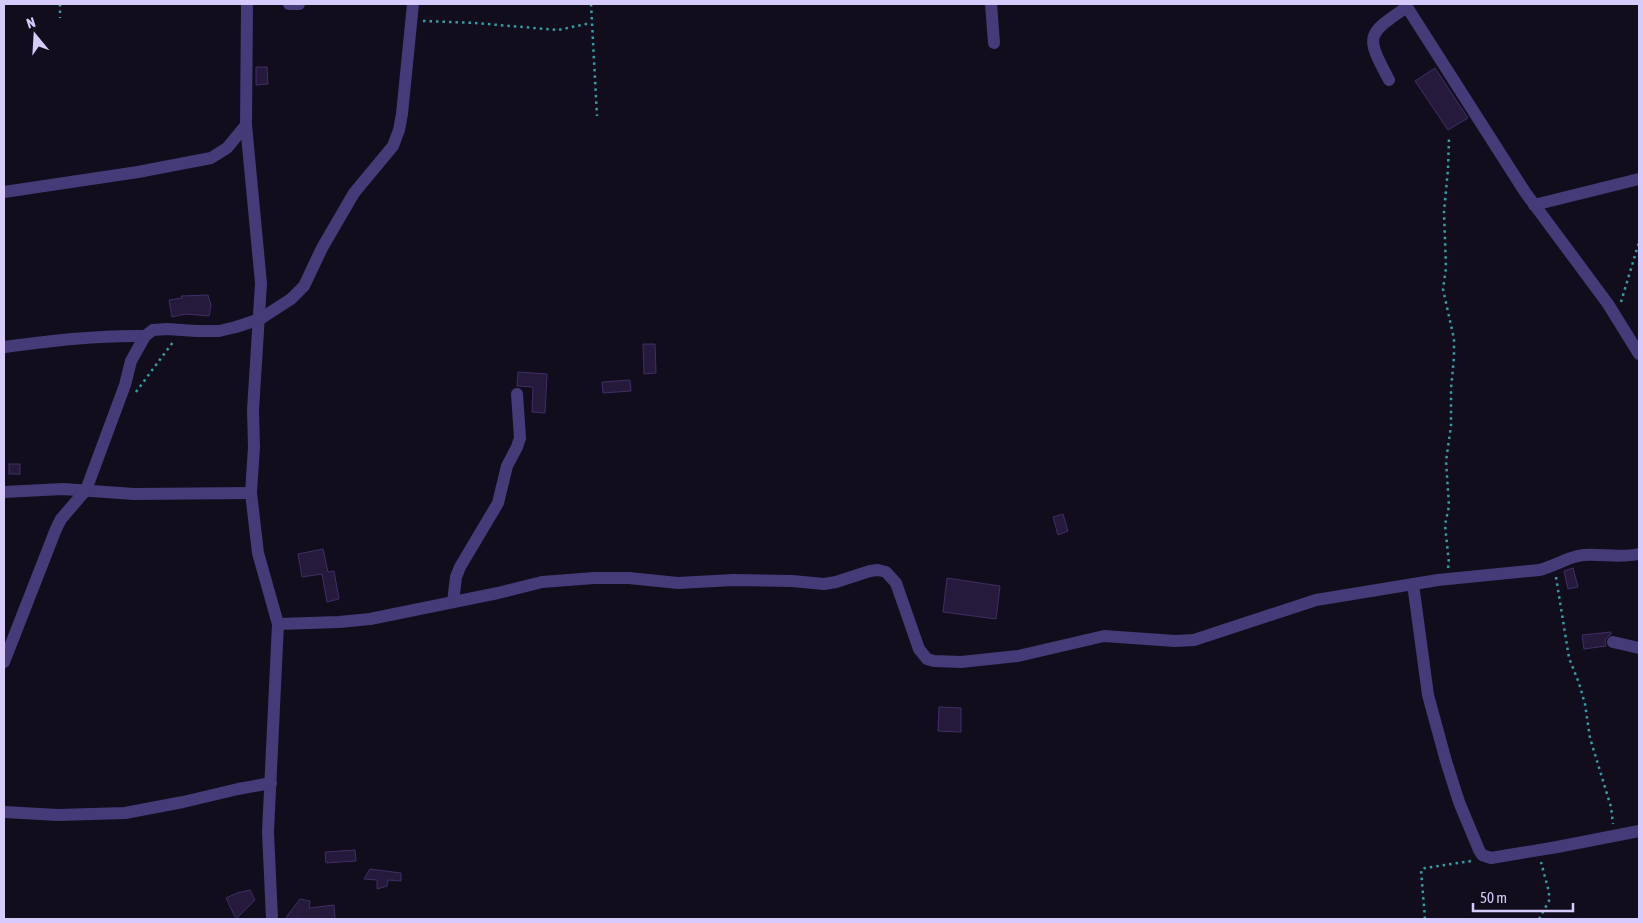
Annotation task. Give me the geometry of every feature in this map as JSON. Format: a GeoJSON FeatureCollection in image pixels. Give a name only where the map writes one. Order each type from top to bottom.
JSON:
{"type":"FeatureCollection","features":[{"type":"Feature","properties":{"kind":"street"},"geometry":{"type":"LineString","coordinates":[[247,4],[246,125],[261,283],[253,410],[254,447],[251,493],[258,553],[278,624],[268,832],[272,919]]}},
{"type":"Feature","properties":{"kind":"street"},"geometry":{"type":"LineString","coordinates":[[289,4],[299,4]]}},
{"type":"Feature","properties":{"kind":"street"},"geometry":{"type":"LineString","coordinates":[[4,662],[59,524],[86,490],[125,386],[131,361],[145,336],[153,330],[219,331],[236,327],[260,319],[291,299],[304,286],[322,248],[354,193],[393,146],[402,114],[414,4]]}},
{"type":"Feature","properties":{"kind":"street"},"geometry":{"type":"LineString","coordinates":[[991,4],[994,43]]}},
{"type":"Feature","properties":{"kind":"street"},"geometry":{"type":"LineString","coordinates":[[1389,80],[1376,55],[1373,39],[1375,32],[1383,23],[1406,5],[1534,205],[1616,317],[1639,354]]}},
{"type":"Feature","properties":{"kind":"street"},"geometry":{"type":"LineString","coordinates":[[4,192],[138,172],[212,158],[228,148],[246,125]]}},
{"type":"Feature","properties":{"kind":"street"},"geometry":{"type":"LineString","coordinates":[[1534,205],[1639,179]]}},
{"type":"Feature","properties":{"kind":"street"},"geometry":{"type":"LineString","coordinates":[[4,347],[74,338],[145,336]]}},
{"type":"Feature","properties":{"kind":"street"},"geometry":{"type":"LineString","coordinates":[[454,602],[456,577],[460,567],[498,503],[506,466],[520,438],[517,394]]}},
{"type":"Feature","properties":{"kind":"street"},"geometry":{"type":"LineString","coordinates":[[4,492],[63,489],[134,494],[251,493]]}},
{"type":"Feature","properties":{"kind":"street"},"geometry":{"type":"LineString","coordinates":[[278,624],[370,619],[498,593],[542,582],[629,578],[678,583],[733,580],[792,581],[824,584],[878,570],[886,572],[896,583],[919,649],[923,655],[934,661],[961,662],[1018,656],[1104,636],[1175,641],[1194,640],[1316,600],[1438,580],[1539,570],[1572,557],[1583,555],[1614,556],[1639,554]]}},
{"type":"Feature","properties":{"kind":"street"},"geometry":{"type":"LineString","coordinates":[[1413,584],[1428,695],[1459,802],[1482,855],[1490,858],[1639,831]]}},
{"type":"Feature","properties":{"kind":"street"},"geometry":{"type":"LineString","coordinates":[[1613,642],[1639,648]]}},
{"type":"Feature","properties":{"kind":"street"},"geometry":{"type":"LineString","coordinates":[[4,812],[58,815],[125,812],[183,802],[270,783]]}},
{"type":"Feature","properties":{"kind":"path"},"geometry":{"type":"LineString","coordinates":[[60,4],[60,18]]}},
{"type":"Feature","properties":{"kind":"path"},"geometry":{"type":"LineString","coordinates":[[591,4],[597,116]]}},
{"type":"Feature","properties":{"kind":"path"},"geometry":{"type":"LineString","coordinates":[[412,21],[475,23],[558,30],[592,23]]}},
{"type":"Feature","properties":{"kind":"path"},"geometry":{"type":"LineString","coordinates":[[1438,580],[1447,570],[1449,563],[1445,525],[1449,506],[1446,460],[1452,426],[1451,389],[1454,364],[1454,339],[1443,289],[1446,268],[1444,212],[1449,138]]}},
{"type":"Feature","properties":{"kind":"path"},"geometry":{"type":"LineString","coordinates":[[1616,317],[1639,242]]}},
{"type":"Feature","properties":{"kind":"path"},"geometry":{"type":"LineString","coordinates":[[136,393],[181,330]]}},
{"type":"Feature","properties":{"kind":"path"},"geometry":{"type":"LineString","coordinates":[[1556,564],[1556,580],[1569,658],[1585,704],[1590,738],[1611,807],[1615,835]]}},
{"type":"Feature","properties":{"kind":"path"},"geometry":{"type":"LineString","coordinates":[[1537,850],[1549,892],[1549,901],[1540,919]]}},
{"type":"Feature","properties":{"kind":"path"},"geometry":{"type":"LineString","coordinates":[[1425,919],[1422,868],[1490,858]]}},
{"type":"Feature","properties":{"kind":"building"},"geometry":{"type":"Polygon","coordinates":[[[256,67],[267,67],[268,84],[256,85],[256,67]]]}},
{"type":"Feature","properties":{"kind":"building"},"geometry":{"type":"Polygon","coordinates":[[[1435,68],[1468,118],[1448,130],[1415,81],[1435,68]]]}},
{"type":"Feature","properties":{"kind":"building"},"geometry":{"type":"Polygon","coordinates":[[[208,295],[211,305],[209,316],[186,314],[172,317],[169,300],[182,298],[181,296],[208,295]]]}},
{"type":"Feature","properties":{"kind":"building"},"geometry":{"type":"Polygon","coordinates":[[[643,344],[655,344],[656,373],[644,374],[643,344]]]}},
{"type":"Feature","properties":{"kind":"building"},"geometry":{"type":"Polygon","coordinates":[[[518,372],[547,374],[545,413],[532,412],[533,387],[517,386],[518,372]]]}},
{"type":"Feature","properties":{"kind":"building"},"geometry":{"type":"Polygon","coordinates":[[[630,380],[631,391],[603,393],[602,382],[630,380]]]}},
{"type":"Feature","properties":{"kind":"building"},"geometry":{"type":"Polygon","coordinates":[[[9,464],[20,464],[20,474],[9,474],[9,464]]]}},
{"type":"Feature","properties":{"kind":"building"},"geometry":{"type":"Polygon","coordinates":[[[1063,514],[1068,531],[1058,535],[1053,517],[1063,514]]]}},
{"type":"Feature","properties":{"kind":"building"},"geometry":{"type":"Polygon","coordinates":[[[323,549],[328,572],[334,571],[339,599],[327,602],[322,574],[302,577],[298,554],[323,549]]]}},
{"type":"Feature","properties":{"kind":"building"},"geometry":{"type":"Polygon","coordinates":[[[1573,568],[1578,587],[1568,589],[1564,571],[1573,568]]]}},
{"type":"Feature","properties":{"kind":"building"},"geometry":{"type":"Polygon","coordinates":[[[947,578],[1000,586],[996,619],[943,612],[947,578]]]}},
{"type":"Feature","properties":{"kind":"building"},"geometry":{"type":"Polygon","coordinates":[[[1611,632],[1605,640],[1606,646],[1584,649],[1582,635],[1611,632]]]}},
{"type":"Feature","properties":{"kind":"building"},"geometry":{"type":"Polygon","coordinates":[[[939,707],[961,708],[961,732],[938,731],[939,707]]]}},
{"type":"Feature","properties":{"kind":"building"},"geometry":{"type":"Polygon","coordinates":[[[355,850],[356,861],[326,863],[325,852],[355,850]]]}},
{"type":"Feature","properties":{"kind":"building"},"geometry":{"type":"Polygon","coordinates":[[[370,869],[401,873],[401,881],[388,880],[387,886],[377,889],[377,880],[364,879],[370,869]]]}},
{"type":"Feature","properties":{"kind":"building"},"geometry":{"type":"Polygon","coordinates":[[[250,890],[255,900],[236,919],[226,898],[250,890]]]}},
{"type":"Feature","properties":{"kind":"building"},"geometry":{"type":"Polygon","coordinates":[[[300,899],[310,901],[309,908],[334,905],[335,919],[285,919],[300,899]]]}}]}
